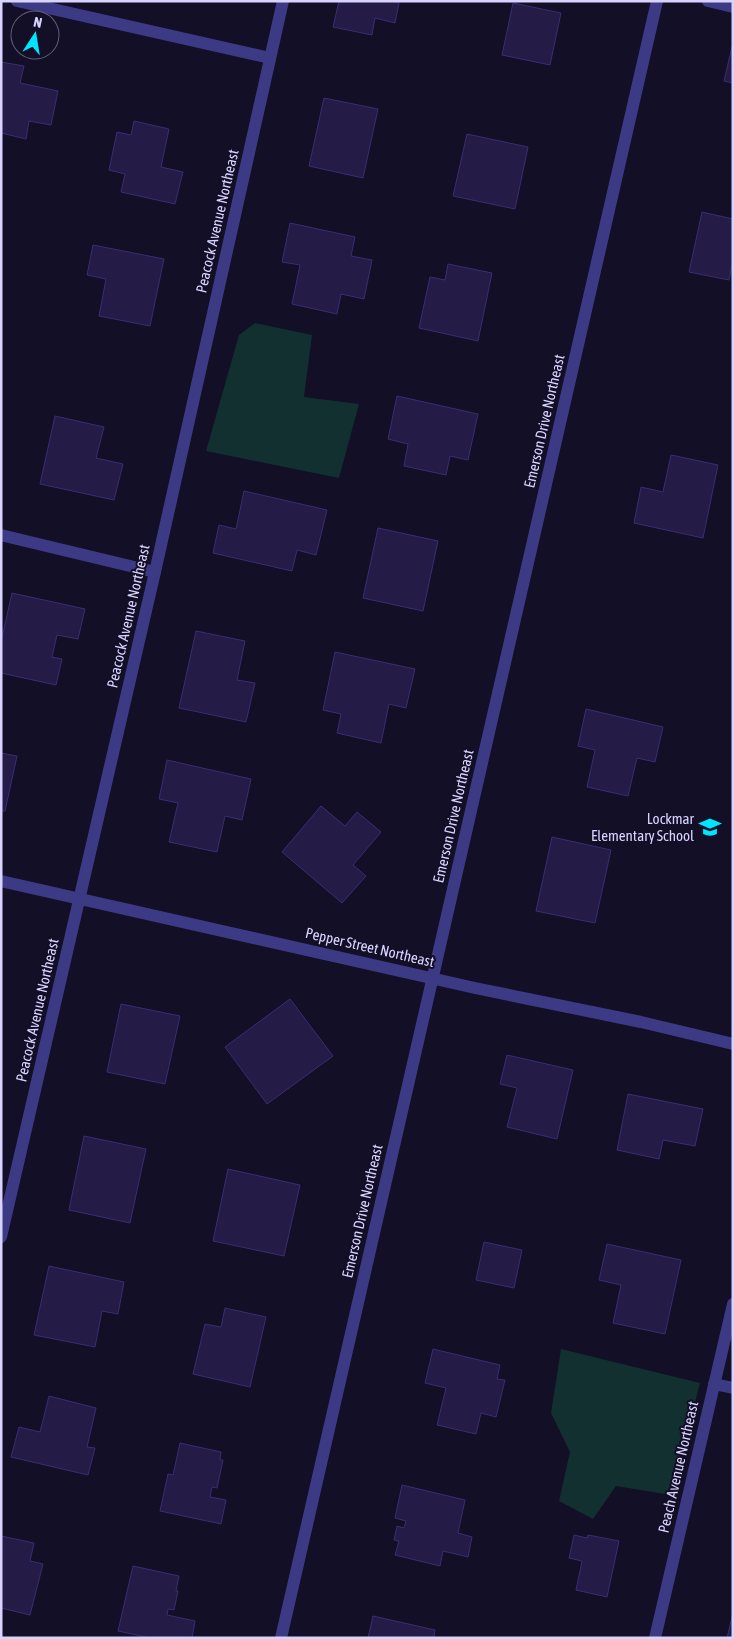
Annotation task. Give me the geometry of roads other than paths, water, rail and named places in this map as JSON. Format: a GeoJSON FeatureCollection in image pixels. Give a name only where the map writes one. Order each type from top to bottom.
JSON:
{"type":"FeatureCollection","features":[{"type":"Feature","properties":{"kind":"street"},"geometry":{"type":"LineString","coordinates":[[17,1],[270,58]]}},
{"type":"Feature","properties":{"kind":"street","name":"Peacock Avenue Northeast"},"geometry":{"type":"LineString","coordinates":[[1,1237],[80,898],[283,1]]}},
{"type":"Feature","properties":{"kind":"street","name":"Emerson Drive Northeast"},"geometry":{"type":"LineString","coordinates":[[281,1638],[657,1]]}},
{"type":"Feature","properties":{"kind":"street"},"geometry":{"type":"LineString","coordinates":[[708,1],[733,7]]}},
{"type":"Feature","properties":{"kind":"street"},"geometry":{"type":"LineString","coordinates":[[1,535],[154,572]]}},
{"type":"Feature","properties":{"kind":"street","name":"Pepper Street Northeast"},"geometry":{"type":"LineString","coordinates":[[1,881],[475,988],[642,1022],[733,1044]]}},
{"type":"Feature","properties":{"kind":"street","name":"Peach Avenue Northeast"},"geometry":{"type":"LineString","coordinates":[[655,1638],[733,1304]]}},
{"type":"Feature","properties":{"kind":"street"},"geometry":{"type":"LineString","coordinates":[[714,1384],[733,1388]]}},
{"type":"Feature","properties":{"kind":"place","name":"Lockmar Elementary School"},"geometry":{"type":"Point","coordinates":[710,827]}}]}
